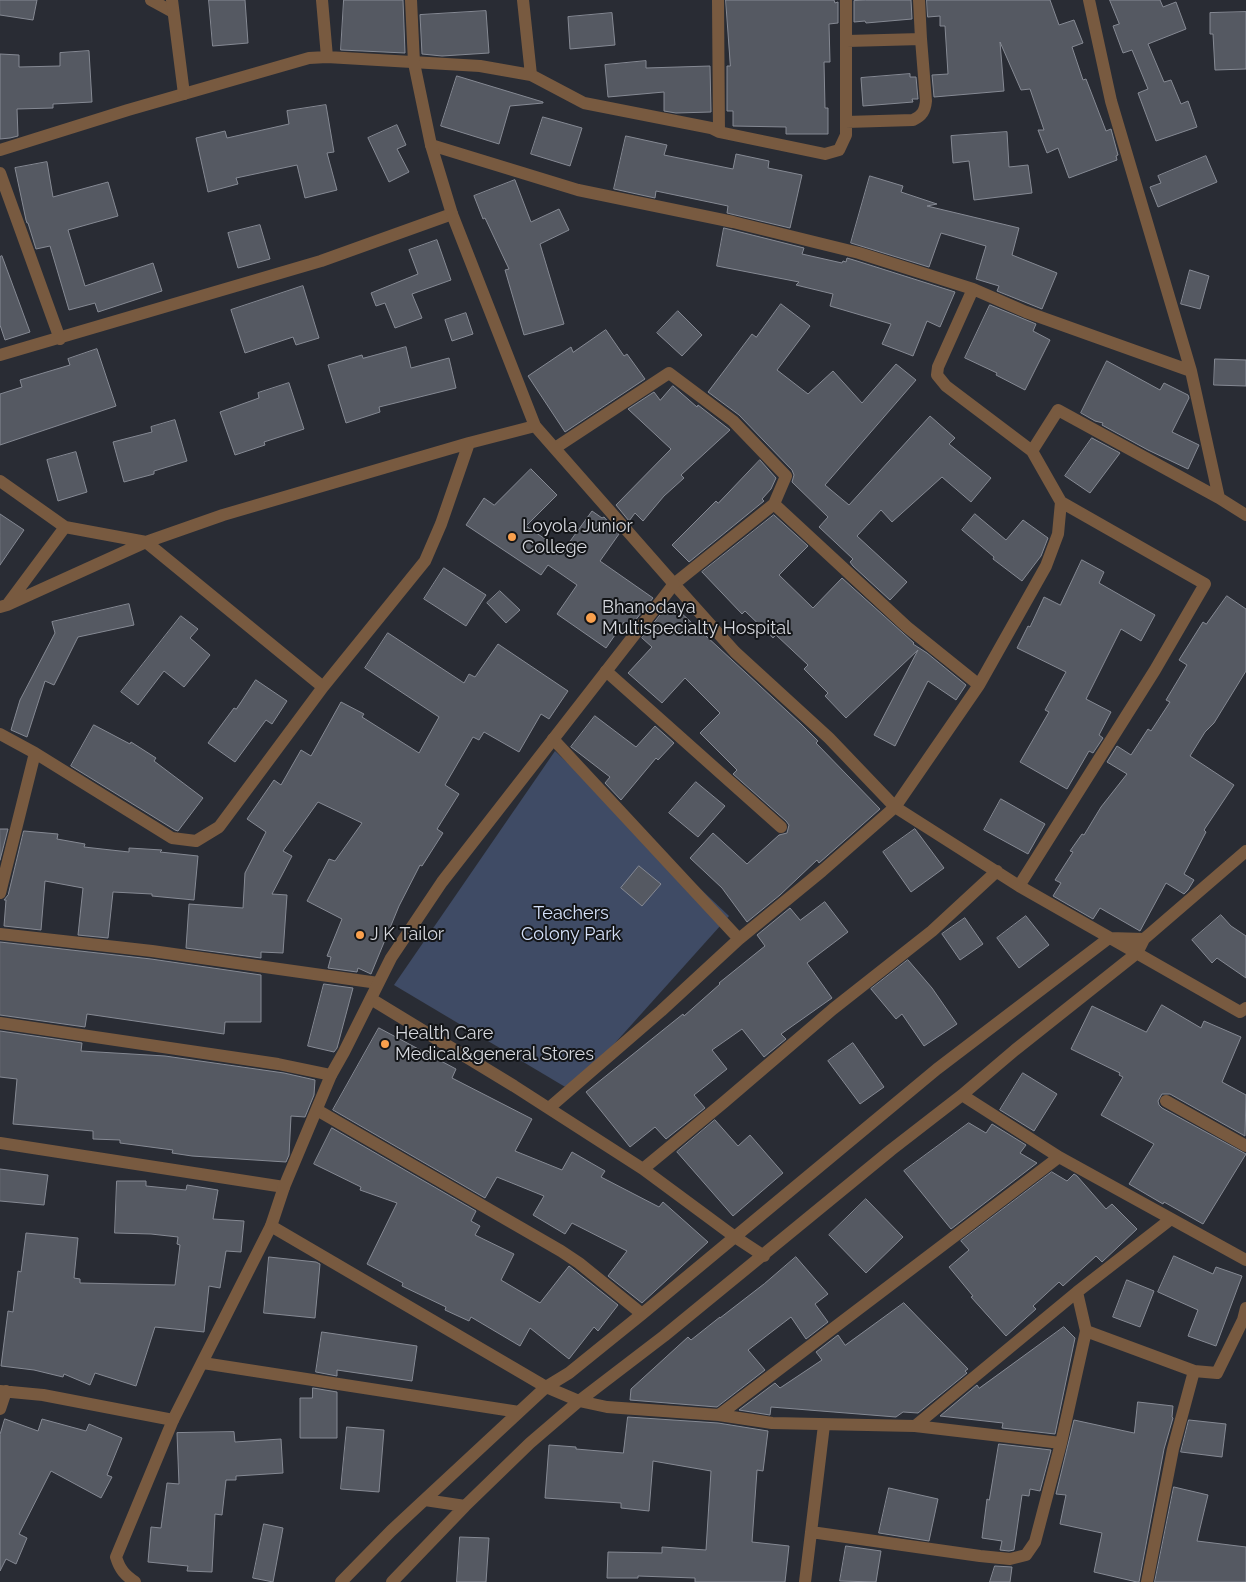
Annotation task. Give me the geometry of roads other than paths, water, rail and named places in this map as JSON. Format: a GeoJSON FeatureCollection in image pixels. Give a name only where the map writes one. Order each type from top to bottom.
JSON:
{"type":"FeatureCollection","features":[{"type":"Feature","properties":{"kind":"street"},"geometry":{"type":"LineString","coordinates":[[151,0],[173,6],[184,94]]}},
{"type":"Feature","properties":{"kind":"street"},"geometry":{"type":"LineString","coordinates":[[322,0],[327,57]]}},
{"type":"Feature","properties":{"kind":"street"},"geometry":{"type":"LineString","coordinates":[[411,0],[414,63],[430,145],[452,214],[535,426],[735,652],[829,738],[895,807],[1019,886],[1244,1012]]}},
{"type":"Feature","properties":{"kind":"street"},"geometry":{"type":"LineString","coordinates":[[523,0],[531,75]]}},
{"type":"Feature","properties":{"kind":"street"},"geometry":{"type":"LineString","coordinates":[[718,0],[718,132]]}},
{"type":"Feature","properties":{"kind":"street"},"geometry":{"type":"LineString","coordinates":[[0,150],[309,58],[327,57],[480,66],[531,75],[584,103],[711,128],[718,132],[825,154],[839,150],[846,135],[846,0]]}},
{"type":"Feature","properties":{"kind":"street"},"geometry":{"type":"LineString","coordinates":[[846,122],[913,120],[920,117],[925,110],[919,0]]}},
{"type":"Feature","properties":{"kind":"street"},"geometry":{"type":"LineString","coordinates":[[1089,0],[1111,102],[1191,371],[1218,498]]}},
{"type":"Feature","properties":{"kind":"street"},"geometry":{"type":"LineString","coordinates":[[847,41],[921,38]]}},
{"type":"Feature","properties":{"kind":"street"},"geometry":{"type":"LineString","coordinates":[[430,145],[578,190],[751,226],[859,253],[973,289],[1026,312],[1191,371]]}},
{"type":"Feature","properties":{"kind":"street"},"geometry":{"type":"LineString","coordinates":[[0,172],[60,339]]}},
{"type":"Feature","properties":{"kind":"street"},"geometry":{"type":"LineString","coordinates":[[0,356],[321,261],[452,214]]}},
{"type":"Feature","properties":{"kind":"street"},"geometry":{"type":"LineString","coordinates":[[973,289],[938,366],[937,375],[946,386],[1032,451],[1061,502],[1204,584],[1155,670],[1019,886]]}},
{"type":"Feature","properties":{"kind":"street"},"geometry":{"type":"LineString","coordinates":[[136,1582],[126,1576],[119,1568],[116,1557],[173,1420],[271,1226],[284,1187],[331,1075],[391,958],[442,882],[674,584],[774,504],[786,476],[732,421],[669,373],[555,448]]}},
{"type":"Feature","properties":{"kind":"street"},"geometry":{"type":"LineString","coordinates":[[1032,451],[1058,410],[1246,515]]}},
{"type":"Feature","properties":{"kind":"street"},"geometry":{"type":"LineString","coordinates":[[3,606],[146,542],[233,512],[469,443],[535,426]]}},
{"type":"Feature","properties":{"kind":"street"},"geometry":{"type":"LineString","coordinates":[[0,734],[35,753],[172,838],[196,841],[219,827],[323,687],[425,561],[469,443]]}},
{"type":"Feature","properties":{"kind":"street"},"geometry":{"type":"LineString","coordinates":[[0,481],[65,527],[146,542],[323,687]]}},
{"type":"Feature","properties":{"kind":"street"},"geometry":{"type":"LineString","coordinates":[[549,1108],[661,1011],[739,939],[822,871],[895,807],[979,685],[1046,566],[1058,534],[1061,502]]}},
{"type":"Feature","properties":{"kind":"street"},"geometry":{"type":"LineString","coordinates":[[774,504],[907,627],[979,685]]}},
{"type":"Feature","properties":{"kind":"street"},"geometry":{"type":"LineString","coordinates":[[3,606],[65,527]]}},
{"type":"Feature","properties":{"kind":"street"},"geometry":{"type":"LineString","coordinates":[[606,671],[781,827]]}},
{"type":"Feature","properties":{"kind":"street"},"geometry":{"type":"LineString","coordinates":[[553,739],[739,939]]}},
{"type":"Feature","properties":{"kind":"street"},"geometry":{"type":"LineString","coordinates":[[0,893],[35,753]]}},
{"type":"Feature","properties":{"kind":"street"},"geometry":{"type":"LineString","coordinates":[[392,1582],[465,1506],[530,1443],[579,1401],[764,1256],[891,1150],[962,1096],[1015,1050],[1137,953],[1144,940],[1246,851]]}},
{"type":"Feature","properties":{"kind":"street"},"geometry":{"type":"LineString","coordinates":[[643,1169],[833,1009],[932,930],[997,871]]}},
{"type":"Feature","properties":{"kind":"street"},"geometry":{"type":"LineString","coordinates":[[0,934],[152,951],[378,983]]}},
{"type":"Feature","properties":{"kind":"street"},"geometry":{"type":"LineString","coordinates":[[341,1582],[391,1531],[546,1387],[569,1373],[642,1314],[937,1069],[1109,938],[1144,940]]}},
{"type":"Feature","properties":{"kind":"street"},"geometry":{"type":"LineString","coordinates":[[371,999],[549,1108],[643,1169],[764,1256]]}},
{"type":"Feature","properties":{"kind":"street"},"geometry":{"type":"LineString","coordinates":[[0,1023],[278,1064],[331,1075]]}},
{"type":"Feature","properties":{"kind":"street"},"geometry":{"type":"LineString","coordinates":[[962,1096],[1059,1157],[1246,1260]]}},
{"type":"Feature","properties":{"kind":"street"},"geometry":{"type":"LineString","coordinates":[[1166,1101],[1246,1146]]}},
{"type":"Feature","properties":{"kind":"street"},"geometry":{"type":"LineString","coordinates":[[317,1110],[561,1251],[579,1263],[642,1314]]}},
{"type":"Feature","properties":{"kind":"street"},"geometry":{"type":"LineString","coordinates":[[0,1143],[284,1187]]}},
{"type":"Feature","properties":{"kind":"street"},"geometry":{"type":"LineString","coordinates":[[719,1415],[1059,1157]]}},
{"type":"Feature","properties":{"kind":"street"},"geometry":{"type":"LineString","coordinates":[[915,1426],[1077,1292],[1171,1219]]}},
{"type":"Feature","properties":{"kind":"street"},"geometry":{"type":"LineString","coordinates":[[271,1226],[546,1387],[579,1401],[607,1407],[719,1415],[772,1423],[915,1426],[1061,1443]]}},
{"type":"Feature","properties":{"kind":"street"},"geometry":{"type":"LineString","coordinates":[[811,1532],[980,1556],[1010,1559],[1026,1555],[1035,1542],[1061,1443],[1086,1331],[1077,1292]]}},
{"type":"Feature","properties":{"kind":"street"},"geometry":{"type":"LineString","coordinates":[[1086,1331],[1194,1371],[1217,1373],[1243,1320],[1246,1308]]}},
{"type":"Feature","properties":{"kind":"street"},"geometry":{"type":"LineString","coordinates":[[203,1363],[520,1412]]}},
{"type":"Feature","properties":{"kind":"street"},"geometry":{"type":"LineString","coordinates":[[1147,1582],[1173,1449],[1194,1371]]}},
{"type":"Feature","properties":{"kind":"street"},"geometry":{"type":"LineString","coordinates":[[0,1409],[3,1391],[43,1395],[173,1420]]}},
{"type":"Feature","properties":{"kind":"street"},"geometry":{"type":"LineString","coordinates":[[805,1582],[824,1424]]}},
{"type":"Feature","properties":{"kind":"street"},"geometry":{"type":"LineString","coordinates":[[425,1500],[465,1506]]}},
{"type":"Feature","properties":{"kind":"place","name":"Loyola Junior College"},"geometry":{"type":"Point","coordinates":[512,537]}},
{"type":"Feature","properties":{"kind":"place","name":"Bhanodaya Multispecialty Hospital"},"geometry":{"type":"Point","coordinates":[591,618]}},
{"type":"Feature","properties":{"kind":"place","name":"J K Tailor"},"geometry":{"type":"Point","coordinates":[360,935]}},
{"type":"Feature","properties":{"kind":"place","name":"Health Care Medical&general Stores"},"geometry":{"type":"Point","coordinates":[385,1044]}},
{"type":"Feature","properties":{"kind":"park label","name":"Teachers Colony Park"},"geometry":{"type":"Point","coordinates":[571,924]}}]}
